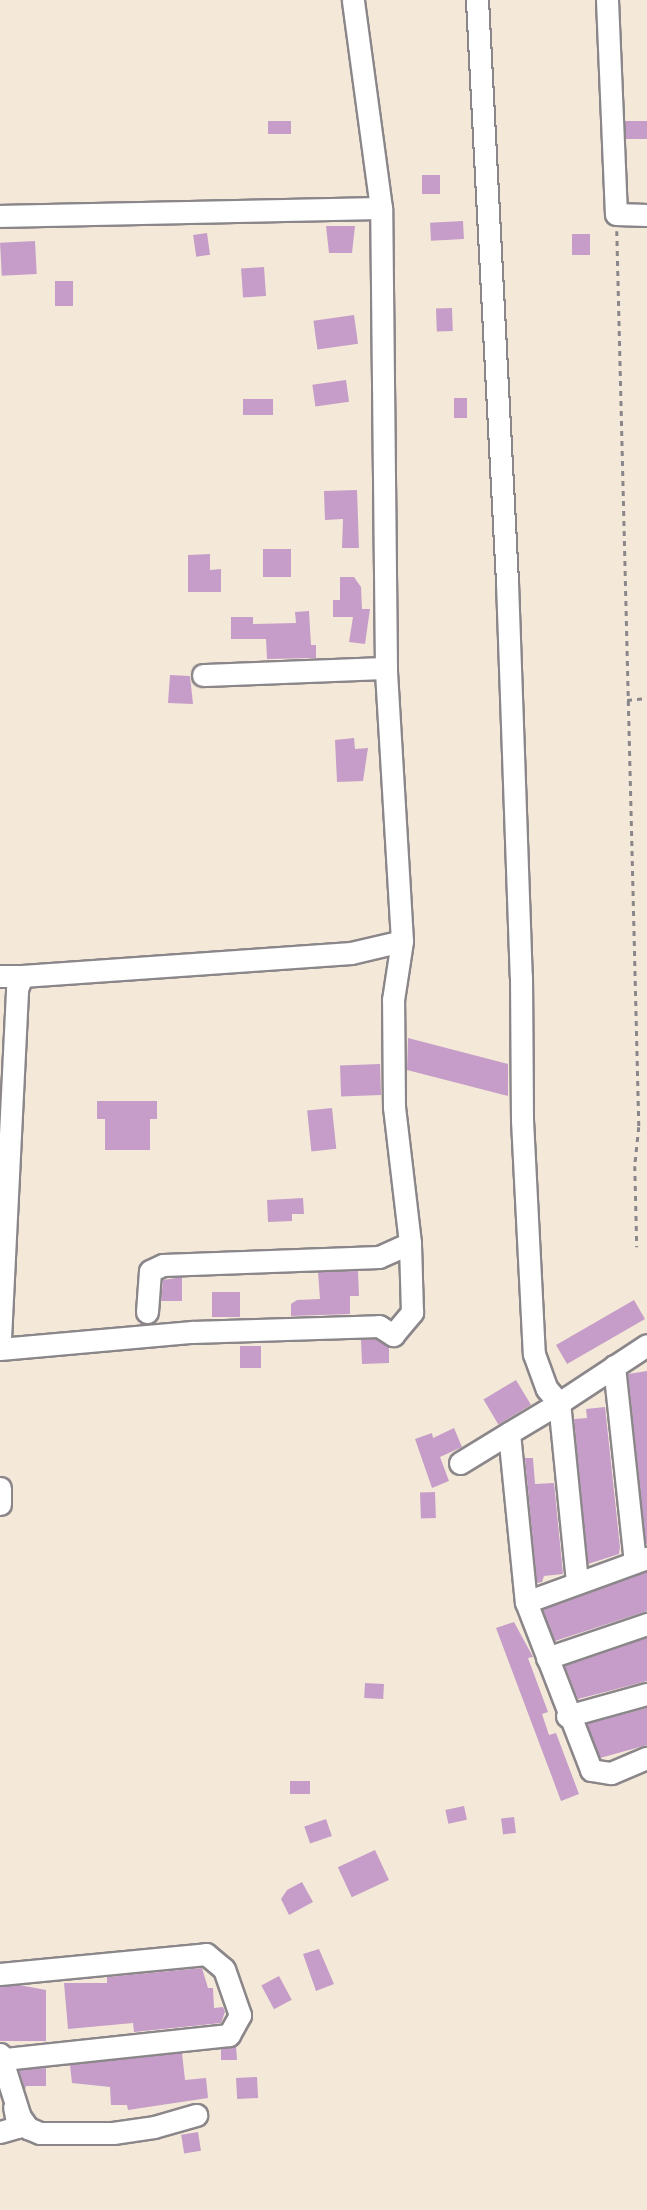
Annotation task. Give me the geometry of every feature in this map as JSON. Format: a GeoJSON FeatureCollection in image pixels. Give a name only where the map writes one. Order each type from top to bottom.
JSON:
{"type":"FeatureCollection","features":[{"type":"Feature","properties":{"kind":"street"},"geometry":{"type":"LineString","coordinates":[[0,1349],[192,1332],[379,1326],[393,1335],[412,1312],[410,1243],[394,1108],[393,1000],[402,941],[386,668],[381,208],[353,0]]}},
{"type":"Feature","properties":{"kind":"street"},"geometry":{"type":"LineString","coordinates":[[477,0],[507,582],[522,1120],[534,1354],[547,1389],[559,1403],[577,1582]]}},
{"type":"Feature","properties":{"kind":"street"},"geometry":{"type":"LineString","coordinates":[[607,0],[616,214],[647,215]]}},
{"type":"Feature","properties":{"kind":"street"},"geometry":{"type":"LineString","coordinates":[[0,216],[381,208]]}},
{"type":"Feature","properties":{"kind":"street"},"geometry":{"type":"LineString","coordinates":[[203,676],[386,668]]}},
{"type":"Feature","properties":{"kind":"street"},"geometry":{"type":"LineString","coordinates":[[0,976],[351,953],[402,941]]}},
{"type":"Feature","properties":{"kind":"street"},"geometry":{"type":"LineString","coordinates":[[0,1339],[17,989],[22,976]]}},
{"type":"Feature","properties":{"kind":"street"},"geometry":{"type":"LineString","coordinates":[[147,1312],[150,1271],[163,1265],[379,1257],[410,1243]]}},
{"type":"Feature","properties":{"kind":"street"},"geometry":{"type":"LineString","coordinates":[[460,1464],[647,1345]]}},
{"type":"Feature","properties":{"kind":"street"},"geometry":{"type":"LineString","coordinates":[[526,1602],[641,1560],[614,1366]]}},
{"type":"Feature","properties":{"kind":"street"},"geometry":{"type":"LineString","coordinates":[[509,1433],[526,1602],[585,1762],[595,1773],[611,1773],[647,1758]]}},
{"type":"Feature","properties":{"kind":"street"},"geometry":{"type":"LineString","coordinates":[[0,1488],[0,1504]]}},
{"type":"Feature","properties":{"kind":"street"},"geometry":{"type":"LineString","coordinates":[[547,1658],[647,1624]]}},
{"type":"Feature","properties":{"kind":"street"},"geometry":{"type":"LineString","coordinates":[[567,1716],[647,1694]]}},
{"type":"Feature","properties":{"kind":"street"},"geometry":{"type":"LineString","coordinates":[[0,1974],[205,1954],[224,1969],[240,2015],[229,2035],[1,2056],[18,2127],[0,2132]]}},
{"type":"Feature","properties":{"kind":"street"},"geometry":{"type":"LineString","coordinates":[[12,2098],[28,2128],[40,2133],[113,2133],[154,2127],[196,2115]]}},
{"type":"Feature","properties":{"kind":"path"},"geometry":{"type":"LineString","coordinates":[[616,214],[639,1127],[635,1166],[637,1247]]}},
{"type":"Feature","properties":{"kind":"path"},"geometry":{"type":"LineString","coordinates":[[627,700],[647,698]]}},
{"type":"Feature","properties":{"kind":"building"},"geometry":{"type":"Polygon","coordinates":[[[268,121],[291,121],[291,134],[268,134],[268,121]]]}},
{"type":"Feature","properties":{"kind":"building"},"geometry":{"type":"Polygon","coordinates":[[[625,121],[647,121],[647,139],[625,139],[625,121]]]}},
{"type":"Feature","properties":{"kind":"building"},"geometry":{"type":"Polygon","coordinates":[[[422,175],[440,175],[440,194],[422,194],[422,175]]]}},
{"type":"Feature","properties":{"kind":"building"},"geometry":{"type":"Polygon","coordinates":[[[463,221],[464,239],[431,241],[430,223],[463,221]]]}},
{"type":"Feature","properties":{"kind":"building"},"geometry":{"type":"Polygon","coordinates":[[[326,226],[355,226],[352,253],[329,253],[326,226]]]}},
{"type":"Feature","properties":{"kind":"building"},"geometry":{"type":"Polygon","coordinates":[[[207,233],[210,255],[196,257],[193,235],[207,233]]]}},
{"type":"Feature","properties":{"kind":"building"},"geometry":{"type":"Polygon","coordinates":[[[572,234],[590,234],[590,255],[572,255],[572,234]]]}},
{"type":"Feature","properties":{"kind":"building"},"geometry":{"type":"Polygon","coordinates":[[[35,241],[37,274],[2,276],[0,243],[35,241]]]}},
{"type":"Feature","properties":{"kind":"building"},"geometry":{"type":"Polygon","coordinates":[[[264,267],[266,296],[243,298],[241,269],[264,267]]]}},
{"type":"Feature","properties":{"kind":"building"},"geometry":{"type":"Polygon","coordinates":[[[55,281],[73,281],[73,306],[55,306],[55,281]]]}},
{"type":"Feature","properties":{"kind":"building"},"geometry":{"type":"Polygon","coordinates":[[[452,308],[453,331],[437,332],[436,309],[452,308]]]}},
{"type":"Feature","properties":{"kind":"building"},"geometry":{"type":"Polygon","coordinates":[[[354,315],[358,344],[317,349],[313,321],[354,315]]]}},
{"type":"Feature","properties":{"kind":"building"},"geometry":{"type":"Polygon","coordinates":[[[346,380],[349,402],[315,407],[312,385],[346,380]]]}},
{"type":"Feature","properties":{"kind":"building"},"geometry":{"type":"Polygon","coordinates":[[[454,398],[467,398],[467,418],[454,418],[454,398]]]}},
{"type":"Feature","properties":{"kind":"building"},"geometry":{"type":"Polygon","coordinates":[[[243,399],[273,399],[273,415],[243,415],[243,399]]]}},
{"type":"Feature","properties":{"kind":"building"},"geometry":{"type":"Polygon","coordinates":[[[357,490],[359,548],[342,548],[343,519],[325,520],[324,491],[357,490]]]}},
{"type":"Feature","properties":{"kind":"building"},"geometry":{"type":"Polygon","coordinates":[[[263,549],[291,549],[291,577],[263,577],[263,549]]]}},
{"type":"Feature","properties":{"kind":"building"},"geometry":{"type":"Polygon","coordinates":[[[210,554],[210,570],[221,569],[221,592],[188,592],[188,555],[210,554]]]}},
{"type":"Feature","properties":{"kind":"building"},"geometry":{"type":"Polygon","coordinates":[[[340,577],[354,577],[361,587],[362,609],[370,609],[365,644],[349,642],[353,617],[333,617],[333,600],[340,600],[340,577]]]}},
{"type":"Feature","properties":{"kind":"building"},"geometry":{"type":"Polygon","coordinates":[[[309,611],[311,645],[316,645],[316,658],[267,659],[266,639],[231,639],[231,617],[253,617],[253,624],[296,623],[295,612],[309,611]]]}},
{"type":"Feature","properties":{"kind":"building"},"geometry":{"type":"Polygon","coordinates":[[[170,675],[190,676],[193,704],[168,703],[170,675]]]}},
{"type":"Feature","properties":{"kind":"building"},"geometry":{"type":"Polygon","coordinates":[[[354,738],[355,749],[368,748],[363,781],[337,782],[335,740],[354,738]]]}},
{"type":"Feature","properties":{"kind":"building"},"geometry":{"type":"Polygon","coordinates":[[[408,1038],[508,1064],[508,1096],[407,1070],[408,1038]]]}},
{"type":"Feature","properties":{"kind":"building"},"geometry":{"type":"Polygon","coordinates":[[[380,1064],[381,1095],[341,1096],[340,1065],[380,1064]]]}},
{"type":"Feature","properties":{"kind":"building"},"geometry":{"type":"Polygon","coordinates":[[[97,1101],[157,1101],[157,1119],[150,1119],[150,1150],[105,1150],[105,1119],[97,1119],[97,1101]]]}},
{"type":"Feature","properties":{"kind":"building"},"geometry":{"type":"Polygon","coordinates":[[[332,1108],[336,1149],[311,1151],[307,1111],[332,1108]]]}},
{"type":"Feature","properties":{"kind":"building"},"geometry":{"type":"Polygon","coordinates":[[[303,1198],[304,1214],[292,1214],[292,1221],[268,1222],[267,1200],[303,1198]]]}},
{"type":"Feature","properties":{"kind":"building"},"geometry":{"type":"Polygon","coordinates":[[[358,1271],[359,1296],[350,1296],[350,1314],[291,1316],[291,1304],[297,1300],[320,1299],[318,1272],[358,1271]]]}},
{"type":"Feature","properties":{"kind":"building"},"geometry":{"type":"Polygon","coordinates":[[[182,1277],[182,1301],[161,1301],[163,1280],[182,1277]]]}},
{"type":"Feature","properties":{"kind":"building"},"geometry":{"type":"Polygon","coordinates":[[[212,1292],[240,1292],[240,1317],[212,1317],[212,1292]]]}},
{"type":"Feature","properties":{"kind":"building"},"geometry":{"type":"Polygon","coordinates":[[[634,1300],[645,1319],[567,1364],[556,1345],[634,1300]]]}},
{"type":"Feature","properties":{"kind":"building"},"geometry":{"type":"Polygon","coordinates":[[[375,1339],[389,1347],[389,1363],[362,1364],[361,1340],[375,1339]]]}},
{"type":"Feature","properties":{"kind":"building"},"geometry":{"type":"Polygon","coordinates":[[[240,1346],[261,1346],[261,1368],[240,1368],[240,1346]]]}},
{"type":"Feature","properties":{"kind":"building"},"geometry":{"type":"Polygon","coordinates":[[[647,1371],[647,1544],[646,1544],[628,1374],[647,1371]]]}},
{"type":"Feature","properties":{"kind":"building"},"geometry":{"type":"Polygon","coordinates":[[[516,1380],[531,1405],[498,1424],[483,1400],[516,1380]]]}},
{"type":"Feature","properties":{"kind":"building"},"geometry":{"type":"Polygon","coordinates":[[[605,1407],[620,1547],[619,1554],[588,1564],[574,1419],[587,1418],[586,1409],[605,1407]]]}},
{"type":"Feature","properties":{"kind":"building"},"geometry":{"type":"Polygon","coordinates":[[[454,1428],[462,1447],[440,1457],[449,1481],[432,1488],[415,1439],[432,1433],[433,1438],[454,1428]]]}},
{"type":"Feature","properties":{"kind":"building"},"geometry":{"type":"Polygon","coordinates":[[[525,1458],[533,1458],[535,1484],[554,1483],[563,1574],[544,1576],[542,1582],[537,1583],[525,1458]]]}},
{"type":"Feature","properties":{"kind":"building"},"geometry":{"type":"Polygon","coordinates":[[[435,1492],[436,1518],[421,1519],[420,1493],[435,1492]]]}},
{"type":"Feature","properties":{"kind":"building"},"geometry":{"type":"Polygon","coordinates":[[[647,1572],[647,1611],[555,1641],[543,1610],[647,1572]]]}},
{"type":"Feature","properties":{"kind":"building"},"geometry":{"type":"Polygon","coordinates":[[[514,1622],[533,1657],[528,1658],[548,1712],[542,1714],[549,1735],[556,1733],[579,1794],[561,1801],[496,1628],[514,1622]]]}},
{"type":"Feature","properties":{"kind":"building"},"geometry":{"type":"Polygon","coordinates":[[[647,1638],[647,1681],[578,1699],[565,1666],[647,1638]]]}},
{"type":"Feature","properties":{"kind":"building"},"geometry":{"type":"Polygon","coordinates":[[[365,1683],[384,1684],[383,1699],[364,1698],[365,1683]]]}},
{"type":"Feature","properties":{"kind":"building"},"geometry":{"type":"Polygon","coordinates":[[[647,1708],[647,1745],[600,1758],[587,1724],[647,1708]]]}},
{"type":"Feature","properties":{"kind":"building"},"geometry":{"type":"Polygon","coordinates":[[[290,1781],[310,1781],[310,1794],[290,1794],[290,1781]]]}},
{"type":"Feature","properties":{"kind":"building"},"geometry":{"type":"Polygon","coordinates":[[[464,1806],[467,1820],[448,1824],[445,1810],[464,1806]]]}},
{"type":"Feature","properties":{"kind":"building"},"geometry":{"type":"Polygon","coordinates":[[[514,1817],[516,1833],[503,1834],[501,1819],[514,1817]]]}},
{"type":"Feature","properties":{"kind":"building"},"geometry":{"type":"Polygon","coordinates":[[[326,1819],[332,1836],[310,1844],[304,1826],[326,1819]]]}},
{"type":"Feature","properties":{"kind":"building"},"geometry":{"type":"Polygon","coordinates":[[[375,1850],[389,1880],[352,1897],[338,1867],[375,1850]]]}},
{"type":"Feature","properties":{"kind":"building"},"geometry":{"type":"Polygon","coordinates":[[[302,1882],[313,1902],[289,1915],[281,1899],[287,1890],[302,1882]]]}},
{"type":"Feature","properties":{"kind":"building"},"geometry":{"type":"Polygon","coordinates":[[[319,1949],[334,1984],[316,1991],[303,1954],[319,1949]]]}},
{"type":"Feature","properties":{"kind":"building"},"geometry":{"type":"Polygon","coordinates":[[[202,1968],[208,1988],[213,1988],[214,2008],[223,2007],[225,2012],[221,2023],[134,2032],[133,2023],[68,2029],[64,1983],[107,1983],[107,1977],[202,1968]]]}},
{"type":"Feature","properties":{"kind":"building"},"geometry":{"type":"Polygon","coordinates":[[[279,1976],[292,2000],[274,2009],[261,1985],[279,1976]]]}},
{"type":"Feature","properties":{"kind":"building"},"geometry":{"type":"Polygon","coordinates":[[[19,1985],[46,1990],[46,2041],[0,2041],[0,1987],[19,1985]]]}},
{"type":"Feature","properties":{"kind":"building"},"geometry":{"type":"Polygon","coordinates":[[[236,2046],[237,2060],[221,2060],[221,2049],[236,2046]]]}},
{"type":"Feature","properties":{"kind":"building"},"geometry":{"type":"Polygon","coordinates":[[[182,2053],[185,2080],[206,2078],[208,2098],[128,2110],[127,2105],[111,2105],[110,2087],[72,2083],[70,2065],[182,2053]]]}},
{"type":"Feature","properties":{"kind":"building"},"geometry":{"type":"Polygon","coordinates":[[[46,2068],[46,2086],[26,2086],[25,2090],[19,2070],[46,2068]]]}},
{"type":"Feature","properties":{"kind":"building"},"geometry":{"type":"Polygon","coordinates":[[[257,2077],[258,2098],[237,2099],[236,2078],[257,2077]]]}},
{"type":"Feature","properties":{"kind":"building"},"geometry":{"type":"Polygon","coordinates":[[[198,2132],[201,2151],[184,2153],[181,2135],[198,2132]]]}}]}
